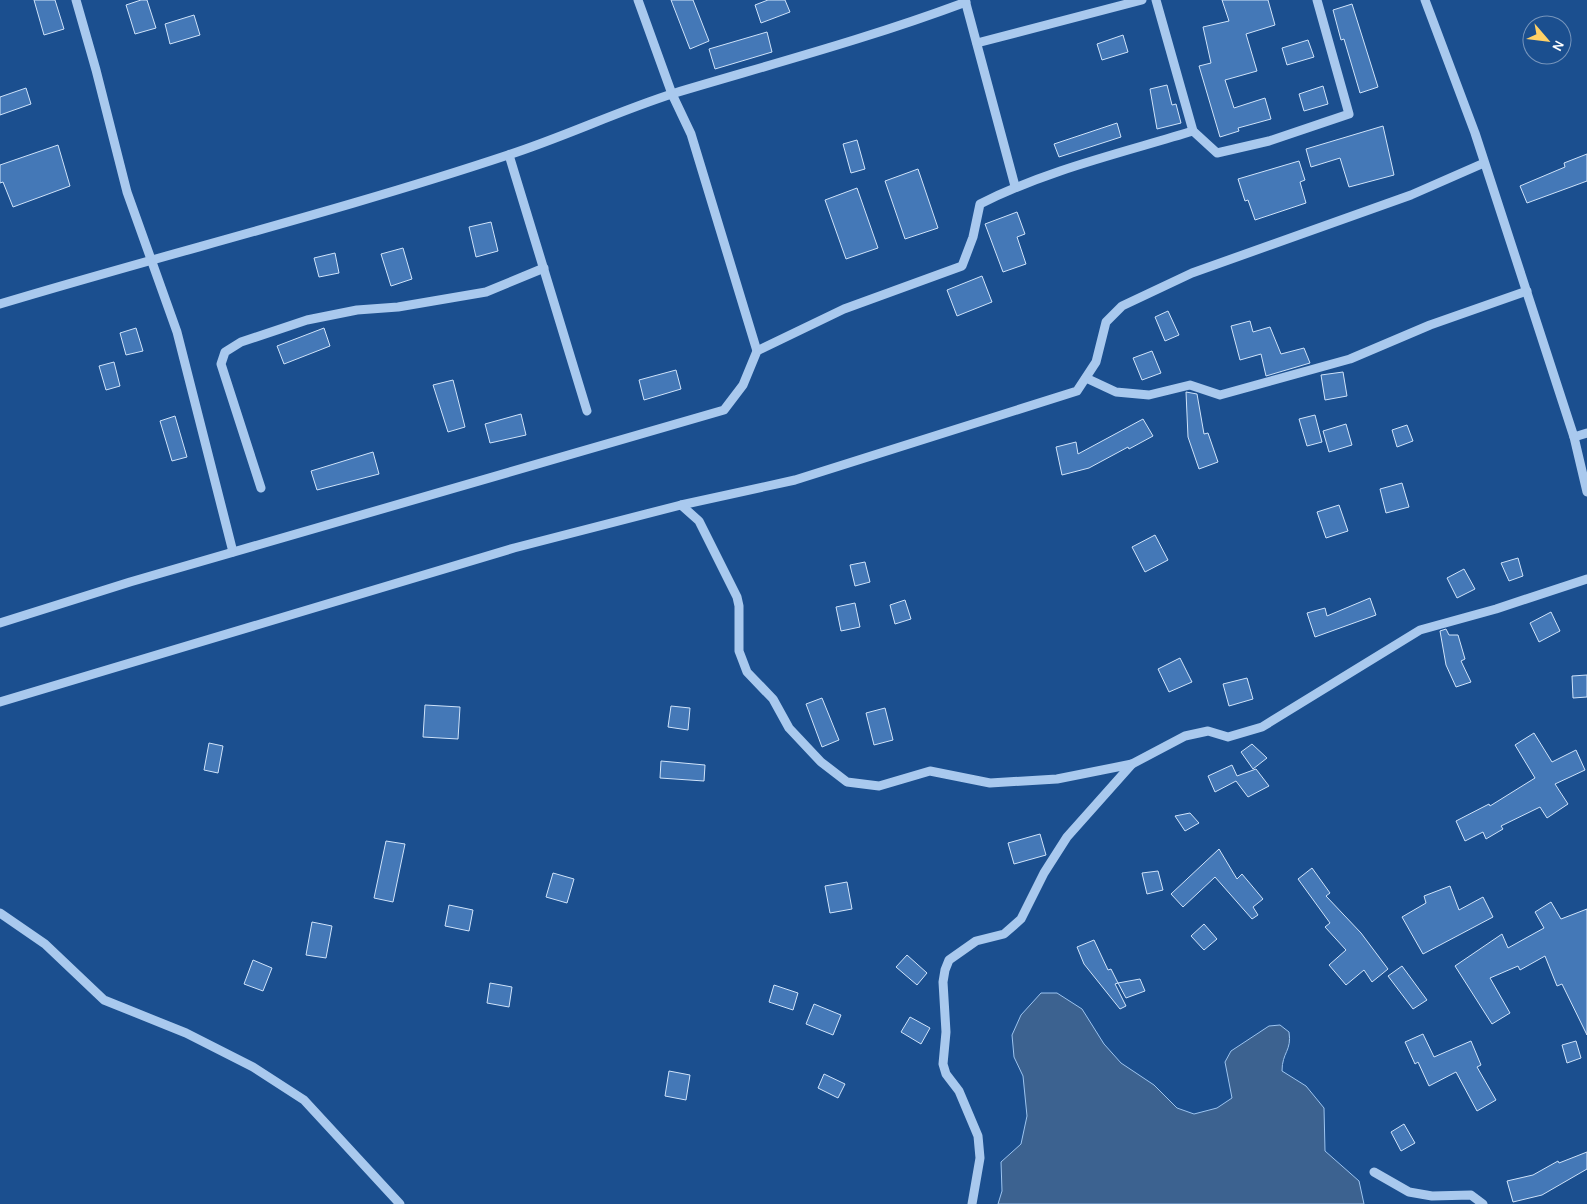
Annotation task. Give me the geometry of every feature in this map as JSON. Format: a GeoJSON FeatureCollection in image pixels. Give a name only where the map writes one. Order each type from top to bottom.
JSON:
{"type":"FeatureCollection","features":[{"type":"Feature","properties":{"kind":"street"},"geometry":{"type":"LineString","coordinates":[[76,0],[127,192],[177,332],[233,552]]}},
{"type":"Feature","properties":{"kind":"street"},"geometry":{"type":"LineString","coordinates":[[638,0],[672,94],[697,152],[758,351]]}},
{"type":"Feature","properties":{"kind":"street"},"geometry":{"type":"LineString","coordinates":[[978,43],[1142,0]]}},
{"type":"Feature","properties":{"kind":"street"},"geometry":{"type":"LineString","coordinates":[[1156,0],[1193,131],[1218,153],[1270,141],[1349,114],[1317,0]]}},
{"type":"Feature","properties":{"kind":"street"},"geometry":{"type":"LineString","coordinates":[[1425,0],[1484,163],[1527,291],[1574,437],[1587,492]]}},
{"type":"Feature","properties":{"kind":"street"},"geometry":{"type":"LineString","coordinates":[[0,304],[151,259],[344,206],[510,155],[672,94],[892,29],[966,1],[1015,186]]}},
{"type":"Feature","properties":{"kind":"street"},"geometry":{"type":"LineString","coordinates":[[0,623],[233,552],[724,410],[743,384],[758,351],[844,309],[962,266],[972,237],[980,204],[1015,186],[1193,131]]}},
{"type":"Feature","properties":{"kind":"street"},"geometry":{"type":"LineString","coordinates":[[510,155],[587,411]]}},
{"type":"Feature","properties":{"kind":"street"},"geometry":{"type":"LineString","coordinates":[[0,702],[514,548],[681,505],[795,480],[1076,391],[1096,362],[1106,322],[1122,306],[1192,273],[1411,195],[1484,163]]}},
{"type":"Feature","properties":{"kind":"street"},"geometry":{"type":"LineString","coordinates":[[261,488],[221,364],[225,352],[241,342],[307,320],[357,310],[398,307],[486,292],[544,268]]}},
{"type":"Feature","properties":{"kind":"street"},"geometry":{"type":"LineString","coordinates":[[1086,378],[1116,392],[1149,395],[1190,385],[1220,395],[1350,359],[1430,325],[1527,291]]}},
{"type":"Feature","properties":{"kind":"street"},"geometry":{"type":"LineString","coordinates":[[1574,437],[1587,433]]}},
{"type":"Feature","properties":{"kind":"street"},"geometry":{"type":"LineString","coordinates":[[681,505],[699,521],[737,596],[739,606],[739,651],[747,672],[773,699],[789,728],[821,762],[847,782],[878,786],[930,771],[990,783],[1057,779],[1132,764],[1185,736],[1208,731],[1228,737],[1262,727],[1420,630],[1496,609],[1587,579]]}},
{"type":"Feature","properties":{"kind":"street"},"geometry":{"type":"LineString","coordinates":[[972,1204],[980,1158],[978,1136],[959,1091],[946,1074],[943,1064],[946,1032],[943,982],[945,970],[949,960],[976,941],[1004,934],[1021,919],[1044,873],[1068,837],[1132,764]]}},
{"type":"Feature","properties":{"kind":"street"},"geometry":{"type":"LineString","coordinates":[[0,913],[45,944],[104,1000],[186,1032],[254,1067],[304,1100],[400,1204]]}},
{"type":"Feature","properties":{"kind":"street"},"geometry":{"type":"LineString","coordinates":[[1374,1172],[1409,1192],[1432,1196],[1471,1195],[1482,1204]]}},
{"type":"Feature","properties":{"kind":"water"},"geometry":{"type":"Polygon","coordinates":[[[1041,993],[1057,993],[1082,1009],[1104,1044],[1121,1063],[1154,1085],[1177,1108],[1194,1114],[1217,1108],[1232,1098],[1225,1062],[1231,1051],[1269,1026],[1280,1025],[1289,1032],[1290,1038],[1282,1071],[1306,1086],[1324,1108],[1325,1151],[1359,1181],[1364,1204],[998,1204],[1002,1191],[1001,1162],[1021,1144],[1027,1116],[1023,1076],[1014,1057],[1012,1035],[1021,1015],[1041,993]]]}},
{"type":"Feature","properties":{"kind":"building"},"geometry":{"type":"Polygon","coordinates":[[[34,0],[55,0],[64,29],[44,35],[34,0]]]}},
{"type":"Feature","properties":{"kind":"building"},"geometry":{"type":"Polygon","coordinates":[[[147,0],[156,28],[135,34],[126,5],[147,0]]]}},
{"type":"Feature","properties":{"kind":"building"},"geometry":{"type":"Polygon","coordinates":[[[671,0],[693,0],[709,41],[690,49],[671,0]]]}},
{"type":"Feature","properties":{"kind":"building"},"geometry":{"type":"Polygon","coordinates":[[[768,0],[785,0],[790,12],[761,23],[755,5],[768,0]]]}},
{"type":"Feature","properties":{"kind":"building"},"geometry":{"type":"Polygon","coordinates":[[[1222,0],[1268,0],[1275,25],[1246,34],[1257,71],[1225,80],[1234,108],[1265,98],[1271,119],[1238,128],[1239,131],[1220,137],[1199,66],[1211,63],[1203,27],[1229,21],[1222,0]]]}},
{"type":"Feature","properties":{"kind":"building"},"geometry":{"type":"Polygon","coordinates":[[[1352,4],[1378,87],[1360,93],[1344,39],[1341,40],[1333,10],[1352,4]]]}},
{"type":"Feature","properties":{"kind":"building"},"geometry":{"type":"Polygon","coordinates":[[[194,15],[200,35],[170,44],[165,24],[194,15]]]}},
{"type":"Feature","properties":{"kind":"building"},"geometry":{"type":"Polygon","coordinates":[[[767,32],[772,52],[715,69],[709,49],[767,32]]]}},
{"type":"Feature","properties":{"kind":"building"},"geometry":{"type":"Polygon","coordinates":[[[1123,35],[1128,52],[1102,60],[1097,44],[1123,35]]]}},
{"type":"Feature","properties":{"kind":"building"},"geometry":{"type":"Polygon","coordinates":[[[1308,40],[1314,57],[1287,65],[1282,48],[1308,40]]]}},
{"type":"Feature","properties":{"kind":"building"},"geometry":{"type":"Polygon","coordinates":[[[1167,85],[1172,105],[1176,104],[1181,123],[1157,129],[1150,89],[1167,85]]]}},
{"type":"Feature","properties":{"kind":"building"},"geometry":{"type":"Polygon","coordinates":[[[1323,86],[1328,104],[1304,111],[1299,94],[1323,86]]]}},
{"type":"Feature","properties":{"kind":"building"},"geometry":{"type":"Polygon","coordinates":[[[26,88],[31,104],[0,115],[0,97],[26,88]]]}},
{"type":"Feature","properties":{"kind":"building"},"geometry":{"type":"Polygon","coordinates":[[[1117,123],[1121,137],[1059,157],[1054,144],[1117,123]]]}},
{"type":"Feature","properties":{"kind":"building"},"geometry":{"type":"Polygon","coordinates":[[[1383,126],[1394,175],[1349,187],[1340,158],[1311,167],[1306,149],[1383,126]]]}},
{"type":"Feature","properties":{"kind":"building"},"geometry":{"type":"Polygon","coordinates":[[[857,140],[865,169],[851,173],[843,144],[857,140]]]}},
{"type":"Feature","properties":{"kind":"building"},"geometry":{"type":"Polygon","coordinates":[[[58,145],[70,186],[13,207],[3,182],[0,183],[0,165],[58,145]]]}},
{"type":"Feature","properties":{"kind":"building"},"geometry":{"type":"Polygon","coordinates":[[[1587,154],[1587,181],[1527,203],[1520,186],[1565,167],[1564,163],[1587,154]]]}},
{"type":"Feature","properties":{"kind":"building"},"geometry":{"type":"Polygon","coordinates":[[[1299,161],[1305,180],[1300,182],[1306,203],[1255,220],[1248,200],[1245,201],[1238,179],[1299,161]]]}},
{"type":"Feature","properties":{"kind":"building"},"geometry":{"type":"Polygon","coordinates":[[[918,169],[938,228],[905,239],[885,181],[918,169]]]}},
{"type":"Feature","properties":{"kind":"building"},"geometry":{"type":"Polygon","coordinates":[[[857,188],[878,248],[846,259],[825,200],[857,188]]]}},
{"type":"Feature","properties":{"kind":"building"},"geometry":{"type":"Polygon","coordinates":[[[1017,212],[1025,234],[1017,237],[1026,264],[1003,272],[985,224],[1017,212]]]}},
{"type":"Feature","properties":{"kind":"building"},"geometry":{"type":"Polygon","coordinates":[[[491,222],[498,251],[476,257],[469,227],[491,222]]]}},
{"type":"Feature","properties":{"kind":"building"},"geometry":{"type":"Polygon","coordinates":[[[403,248],[412,279],[391,286],[381,254],[403,248]]]}},
{"type":"Feature","properties":{"kind":"building"},"geometry":{"type":"Polygon","coordinates":[[[335,253],[339,273],[319,277],[314,258],[335,253]]]}},
{"type":"Feature","properties":{"kind":"building"},"geometry":{"type":"Polygon","coordinates":[[[982,276],[992,302],[957,316],[947,290],[982,276]]]}},
{"type":"Feature","properties":{"kind":"building"},"geometry":{"type":"Polygon","coordinates":[[[1168,311],[1179,335],[1165,341],[1155,317],[1168,311]]]}},
{"type":"Feature","properties":{"kind":"building"},"geometry":{"type":"Polygon","coordinates":[[[1250,321],[1253,332],[1270,327],[1281,354],[1304,348],[1310,363],[1266,376],[1261,354],[1240,360],[1231,326],[1250,321]]]}},
{"type":"Feature","properties":{"kind":"building"},"geometry":{"type":"Polygon","coordinates":[[[136,328],[143,351],[126,355],[120,333],[136,328]]]}},
{"type":"Feature","properties":{"kind":"building"},"geometry":{"type":"Polygon","coordinates":[[[324,328],[330,346],[284,364],[277,346],[324,328]]]}},
{"type":"Feature","properties":{"kind":"building"},"geometry":{"type":"Polygon","coordinates":[[[1152,351],[1161,373],[1142,380],[1133,358],[1152,351]]]}},
{"type":"Feature","properties":{"kind":"building"},"geometry":{"type":"Polygon","coordinates":[[[114,362],[120,386],[106,390],[99,366],[114,362]]]}},
{"type":"Feature","properties":{"kind":"building"},"geometry":{"type":"Polygon","coordinates":[[[676,370],[681,389],[644,400],[639,380],[676,370]]]}},
{"type":"Feature","properties":{"kind":"building"},"geometry":{"type":"Polygon","coordinates":[[[1343,372],[1347,396],[1325,400],[1321,375],[1343,372]]]}},
{"type":"Feature","properties":{"kind":"building"},"geometry":{"type":"Polygon","coordinates":[[[453,380],[465,427],[448,432],[433,385],[453,380]]]}},
{"type":"Feature","properties":{"kind":"building"},"geometry":{"type":"Polygon","coordinates":[[[1186,392],[1197,394],[1204,434],[1208,433],[1218,462],[1199,469],[1188,437],[1186,392]]]}},
{"type":"Feature","properties":{"kind":"building"},"geometry":{"type":"Polygon","coordinates":[[[521,414],[526,435],[490,443],[485,424],[521,414]]]}},
{"type":"Feature","properties":{"kind":"building"},"geometry":{"type":"Polygon","coordinates":[[[1315,415],[1322,442],[1307,446],[1299,419],[1315,415]]]}},
{"type":"Feature","properties":{"kind":"building"},"geometry":{"type":"Polygon","coordinates":[[[175,416],[187,457],[172,461],[160,421],[175,416]]]}},
{"type":"Feature","properties":{"kind":"building"},"geometry":{"type":"Polygon","coordinates":[[[1143,419],[1153,436],[1089,468],[1062,475],[1056,447],[1076,442],[1078,454],[1143,419]]]}},
{"type":"Feature","properties":{"kind":"building"},"geometry":{"type":"Polygon","coordinates":[[[1346,424],[1352,445],[1329,452],[1323,431],[1346,424]]]}},
{"type":"Feature","properties":{"kind":"building"},"geometry":{"type":"Polygon","coordinates":[[[1407,425],[1413,441],[1397,447],[1392,430],[1407,425]]]}},
{"type":"Feature","properties":{"kind":"building"},"geometry":{"type":"Polygon","coordinates":[[[373,452],[379,474],[317,490],[311,471],[373,452]]]}},
{"type":"Feature","properties":{"kind":"building"},"geometry":{"type":"Polygon","coordinates":[[[1402,483],[1409,507],[1386,513],[1380,489],[1402,483]]]}},
{"type":"Feature","properties":{"kind":"building"},"geometry":{"type":"Polygon","coordinates":[[[1339,505],[1348,531],[1326,538],[1317,512],[1339,505]]]}},
{"type":"Feature","properties":{"kind":"building"},"geometry":{"type":"Polygon","coordinates":[[[1155,535],[1168,560],[1145,572],[1132,547],[1155,535]]]}},
{"type":"Feature","properties":{"kind":"building"},"geometry":{"type":"Polygon","coordinates":[[[1518,558],[1523,576],[1509,581],[1501,563],[1518,558]]]}},
{"type":"Feature","properties":{"kind":"building"},"geometry":{"type":"Polygon","coordinates":[[[865,562],[870,582],[855,586],[850,565],[865,562]]]}},
{"type":"Feature","properties":{"kind":"building"},"geometry":{"type":"Polygon","coordinates":[[[1464,569],[1475,589],[1457,598],[1447,578],[1464,569]]]}},
{"type":"Feature","properties":{"kind":"building"},"geometry":{"type":"Polygon","coordinates":[[[1370,598],[1376,615],[1315,637],[1307,613],[1325,608],[1327,616],[1370,598]]]}},
{"type":"Feature","properties":{"kind":"building"},"geometry":{"type":"Polygon","coordinates":[[[905,600],[911,619],[895,624],[890,605],[905,600]]]}},
{"type":"Feature","properties":{"kind":"building"},"geometry":{"type":"Polygon","coordinates":[[[855,603],[860,627],[841,631],[836,607],[855,603]]]}},
{"type":"Feature","properties":{"kind":"building"},"geometry":{"type":"Polygon","coordinates":[[[1551,612],[1560,631],[1539,642],[1530,623],[1551,612]]]}},
{"type":"Feature","properties":{"kind":"building"},"geometry":{"type":"Polygon","coordinates":[[[1446,629],[1449,635],[1458,635],[1465,659],[1461,661],[1471,682],[1456,687],[1446,665],[1440,631],[1446,629]]]}},
{"type":"Feature","properties":{"kind":"building"},"geometry":{"type":"Polygon","coordinates":[[[1180,658],[1192,682],[1169,692],[1158,669],[1180,658]]]}},
{"type":"Feature","properties":{"kind":"building"},"geometry":{"type":"Polygon","coordinates":[[[1587,675],[1587,697],[1573,698],[1572,676],[1587,675]]]}},
{"type":"Feature","properties":{"kind":"building"},"geometry":{"type":"Polygon","coordinates":[[[1247,678],[1253,699],[1229,706],[1223,684],[1247,678]]]}},
{"type":"Feature","properties":{"kind":"building"},"geometry":{"type":"Polygon","coordinates":[[[822,698],[839,740],[822,747],[806,704],[822,698]]]}},
{"type":"Feature","properties":{"kind":"building"},"geometry":{"type":"Polygon","coordinates":[[[425,705],[460,707],[458,739],[423,737],[425,705]]]}},
{"type":"Feature","properties":{"kind":"building"},"geometry":{"type":"Polygon","coordinates":[[[671,706],[690,708],[688,730],[668,727],[671,706]]]}},
{"type":"Feature","properties":{"kind":"building"},"geometry":{"type":"Polygon","coordinates":[[[885,708],[893,740],[874,745],[866,713],[885,708]]]}},
{"type":"Feature","properties":{"kind":"building"},"geometry":{"type":"Polygon","coordinates":[[[1534,733],[1552,762],[1576,750],[1585,770],[1555,784],[1568,804],[1547,818],[1540,807],[1501,826],[1503,829],[1486,839],[1483,832],[1465,841],[1456,821],[1489,804],[1490,806],[1535,778],[1515,745],[1534,733]]]}},
{"type":"Feature","properties":{"kind":"building"},"geometry":{"type":"Polygon","coordinates":[[[209,743],[223,746],[218,773],[204,770],[209,743]]]}},
{"type":"Feature","properties":{"kind":"building"},"geometry":{"type":"Polygon","coordinates":[[[1252,744],[1267,758],[1253,769],[1241,752],[1252,744]]]}},
{"type":"Feature","properties":{"kind":"building"},"geometry":{"type":"Polygon","coordinates":[[[661,761],[705,765],[704,781],[660,778],[661,761]]]}},
{"type":"Feature","properties":{"kind":"building"},"geometry":{"type":"Polygon","coordinates":[[[1232,765],[1237,776],[1256,769],[1269,786],[1248,797],[1236,781],[1215,792],[1208,776],[1232,765]]]}},
{"type":"Feature","properties":{"kind":"building"},"geometry":{"type":"Polygon","coordinates":[[[1190,813],[1199,823],[1185,831],[1175,816],[1190,813]]]}},
{"type":"Feature","properties":{"kind":"building"},"geometry":{"type":"Polygon","coordinates":[[[1040,834],[1046,855],[1014,864],[1008,843],[1040,834]]]}},
{"type":"Feature","properties":{"kind":"building"},"geometry":{"type":"Polygon","coordinates":[[[386,841],[405,844],[393,902],[374,898],[386,841]]]}},
{"type":"Feature","properties":{"kind":"building"},"geometry":{"type":"Polygon","coordinates":[[[1219,849],[1237,879],[1242,874],[1263,899],[1253,907],[1258,915],[1252,919],[1215,877],[1183,907],[1171,894],[1219,849]]]}},
{"type":"Feature","properties":{"kind":"building"},"geometry":{"type":"Polygon","coordinates":[[[1312,868],[1330,893],[1326,896],[1361,933],[1388,969],[1372,982],[1364,970],[1346,985],[1329,965],[1346,950],[1325,927],[1330,923],[1298,879],[1312,868]]]}},
{"type":"Feature","properties":{"kind":"building"},"geometry":{"type":"Polygon","coordinates":[[[1158,871],[1163,890],[1147,894],[1142,873],[1158,871]]]}},
{"type":"Feature","properties":{"kind":"building"},"geometry":{"type":"Polygon","coordinates":[[[553,873],[574,879],[567,903],[546,897],[553,873]]]}},
{"type":"Feature","properties":{"kind":"building"},"geometry":{"type":"Polygon","coordinates":[[[847,882],[852,909],[830,913],[825,886],[847,882]]]}},
{"type":"Feature","properties":{"kind":"building"},"geometry":{"type":"Polygon","coordinates":[[[1450,886],[1459,910],[1483,897],[1493,917],[1423,954],[1402,917],[1426,903],[1424,896],[1450,886]]]}},
{"type":"Feature","properties":{"kind":"building"},"geometry":{"type":"Polygon","coordinates":[[[1551,902],[1561,919],[1587,909],[1587,1035],[1562,984],[1557,986],[1545,956],[1520,970],[1518,966],[1490,978],[1510,1013],[1492,1024],[1455,966],[1502,934],[1508,948],[1544,928],[1535,912],[1551,902]]]}},
{"type":"Feature","properties":{"kind":"building"},"geometry":{"type":"Polygon","coordinates":[[[449,905],[473,910],[469,931],[445,926],[449,905]]]}},
{"type":"Feature","properties":{"kind":"building"},"geometry":{"type":"Polygon","coordinates":[[[312,922],[332,926],[326,958],[306,955],[312,922]]]}},
{"type":"Feature","properties":{"kind":"building"},"geometry":{"type":"Polygon","coordinates":[[[1204,924],[1217,939],[1204,950],[1191,936],[1204,924]]]}},
{"type":"Feature","properties":{"kind":"building"},"geometry":{"type":"Polygon","coordinates":[[[1094,940],[1108,970],[1111,969],[1118,983],[1115,984],[1126,1006],[1120,1009],[1084,964],[1077,947],[1094,940]]]}},
{"type":"Feature","properties":{"kind":"building"},"geometry":{"type":"Polygon","coordinates":[[[907,955],[927,973],[917,985],[896,967],[907,955]]]}},
{"type":"Feature","properties":{"kind":"building"},"geometry":{"type":"Polygon","coordinates":[[[253,960],[272,968],[263,991],[244,984],[253,960]]]}},
{"type":"Feature","properties":{"kind":"building"},"geometry":{"type":"Polygon","coordinates":[[[1402,966],[1427,1000],[1413,1009],[1388,976],[1402,966]]]}},
{"type":"Feature","properties":{"kind":"building"},"geometry":{"type":"Polygon","coordinates":[[[1140,979],[1145,991],[1126,998],[1118,983],[1140,979]]]}},
{"type":"Feature","properties":{"kind":"building"},"geometry":{"type":"Polygon","coordinates":[[[490,983],[512,987],[509,1007],[487,1003],[490,983]]]}},
{"type":"Feature","properties":{"kind":"building"},"geometry":{"type":"Polygon","coordinates":[[[774,985],[798,993],[793,1010],[769,1002],[774,985]]]}},
{"type":"Feature","properties":{"kind":"building"},"geometry":{"type":"Polygon","coordinates":[[[814,1004],[841,1015],[833,1035],[806,1024],[814,1004]]]}},
{"type":"Feature","properties":{"kind":"building"},"geometry":{"type":"Polygon","coordinates":[[[910,1017],[930,1028],[921,1044],[901,1032],[910,1017]]]}},
{"type":"Feature","properties":{"kind":"building"},"geometry":{"type":"Polygon","coordinates":[[[1423,1034],[1434,1057],[1471,1041],[1481,1065],[1477,1067],[1496,1100],[1477,1111],[1456,1072],[1429,1086],[1418,1062],[1415,1064],[1405,1042],[1423,1034]]]}},
{"type":"Feature","properties":{"kind":"building"},"geometry":{"type":"Polygon","coordinates":[[[1576,1041],[1581,1058],[1567,1063],[1562,1045],[1576,1041]]]}},
{"type":"Feature","properties":{"kind":"building"},"geometry":{"type":"Polygon","coordinates":[[[669,1071],[690,1075],[686,1100],[665,1096],[669,1071]]]}},
{"type":"Feature","properties":{"kind":"building"},"geometry":{"type":"Polygon","coordinates":[[[824,1074],[845,1084],[838,1098],[818,1088],[824,1074]]]}},
{"type":"Feature","properties":{"kind":"building"},"geometry":{"type":"Polygon","coordinates":[[[1404,1124],[1415,1143],[1401,1151],[1391,1132],[1404,1124]]]}},
{"type":"Feature","properties":{"kind":"building"},"geometry":{"type":"Polygon","coordinates":[[[1587,1152],[1587,1169],[1542,1195],[1513,1202],[1507,1181],[1533,1175],[1558,1161],[1559,1163],[1587,1152]]]}}]}
